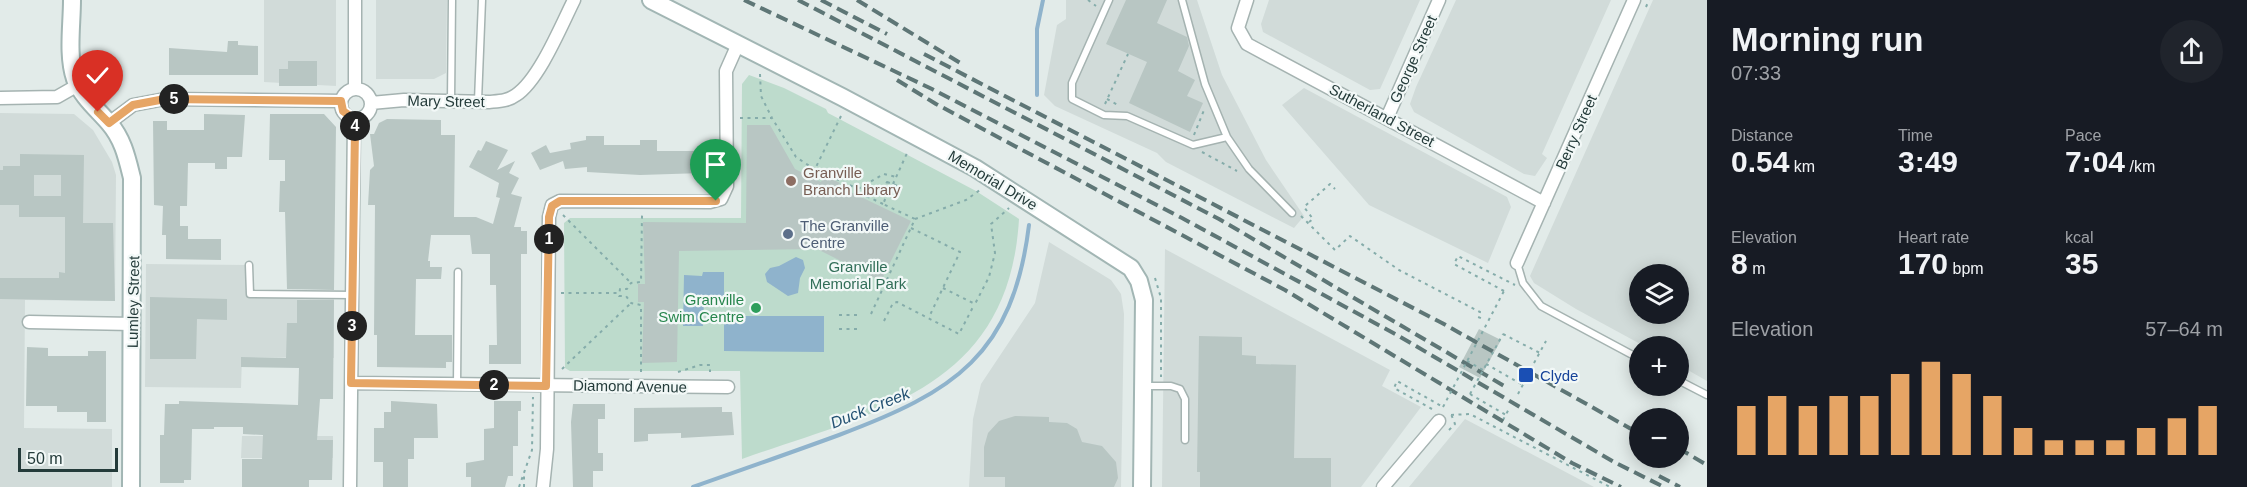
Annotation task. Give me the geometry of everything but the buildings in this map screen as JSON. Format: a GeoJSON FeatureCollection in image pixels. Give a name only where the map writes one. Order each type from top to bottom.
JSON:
{"type":"FeatureCollection","features":[{"type":"Feature","properties":{"kind":"main road"},"geometry":{"type":"LineString","coordinates":[[72,0],[72,63],[78,85]]}},
{"type":"Feature","properties":{"kind":"main road","name":"Memorial Drive"},"geometry":{"type":"LineString","coordinates":[[651,0],[985,173],[1126,264],[1139,280],[1144,300],[1142,487]]}},
{"type":"Feature","properties":{"kind":"main road","name":"Lumley Street"},"geometry":{"type":"LineString","coordinates":[[78,85],[86,98],[109,123],[125,148],[133,187],[131,487]]}},
{"type":"Feature","properties":{"kind":"street"},"geometry":{"type":"LineString","coordinates":[[355,0],[355,89]]}},
{"type":"Feature","properties":{"kind":"street","name":"Mary Street"},"geometry":{"type":"LineString","coordinates":[[371,103],[503,101],[525,87],[574,0]]}},
{"type":"Feature","properties":{"kind":"street","name":"Sutherland Street"},"geometry":{"type":"LineString","coordinates":[[1247,0],[1240,15],[1238,28],[1247,44],[1544,202]]}},
{"type":"Feature","properties":{"kind":"street","name":"George Street"},"geometry":{"type":"LineString","coordinates":[[1387,118],[1439,0]]}},
{"type":"Feature","properties":{"kind":"street","name":"Berry Street"},"geometry":{"type":"LineString","coordinates":[[1517,263],[1634,0]]}},
{"type":"Feature","properties":{"kind":"street"},"geometry":{"type":"LineString","coordinates":[[543,487],[547,449],[549,217],[552,206],[560,201],[710,202],[721,199],[727,186],[726,71],[738,44]]}},
{"type":"Feature","properties":{"kind":"street"},"geometry":{"type":"LineString","coordinates":[[0,98],[57,97],[78,85]]}},
{"type":"Feature","properties":{"kind":"street"},"geometry":{"type":"LineString","coordinates":[[355,89],[366,93],[371,103],[367,114],[354,119],[343,111],[341,101],[346,93],[355,89]]}},
{"type":"Feature","properties":{"kind":"street"},"geometry":{"type":"LineString","coordinates":[[109,123],[133,105],[165,99],[341,101]]}},
{"type":"Feature","properties":{"kind":"street"},"geometry":{"type":"LineString","coordinates":[[350,487],[354,119]]}},
{"type":"Feature","properties":{"kind":"street"},"geometry":{"type":"LineString","coordinates":[[29,322],[132,324]]}},
{"type":"Feature","properties":{"kind":"street","name":"Diamond Avenue"},"geometry":{"type":"LineString","coordinates":[[351,383],[728,387]]}},
{"type":"Feature","properties":{"kind":"street"},"geometry":{"type":"LineString","coordinates":[[1383,487],[1439,416]]}},
{"type":"Feature","properties":{"kind":"lane"},"geometry":{"type":"LineString","coordinates":[[451,101],[452,0]]}},
{"type":"Feature","properties":{"kind":"lane"},"geometry":{"type":"LineString","coordinates":[[478,102],[482,0]]}},
{"type":"Feature","properties":{"kind":"lane"},"geometry":{"type":"LineString","coordinates":[[1109,0],[1072,83],[1072,99],[1104,115],[1127,116],[1193,146],[1227,137]]}},
{"type":"Feature","properties":{"kind":"lane"},"geometry":{"type":"LineString","coordinates":[[1182,0],[1205,84],[1227,137],[1250,169],[1292,213]]}},
{"type":"Feature","properties":{"kind":"lane"},"geometry":{"type":"LineString","coordinates":[[1517,263],[1523,283],[1542,306],[1629,353]]}},
{"type":"Feature","properties":{"kind":"lane"},"geometry":{"type":"LineString","coordinates":[[249,265],[250,294],[353,295]]}},
{"type":"Feature","properties":{"kind":"lane"},"geometry":{"type":"LineString","coordinates":[[457,385],[458,272]]}},
{"type":"Feature","properties":{"kind":"lane"},"geometry":{"type":"LineString","coordinates":[[1143,386],[1171,386],[1180,389],[1185,399],[1185,440]]}},
{"type":"Feature","properties":{"kind":"lane"},"geometry":{"type":"LineString","coordinates":[[1689,386],[1707,395]]}},
{"type":"Feature","properties":{"kind":"path"},"geometry":{"type":"LineString","coordinates":[[1088,0],[1098,7]]}},
{"type":"Feature","properties":{"kind":"path"},"geometry":{"type":"LineString","coordinates":[[1103,108],[1128,54]]}},
{"type":"Feature","properties":{"kind":"path"},"geometry":{"type":"LineString","coordinates":[[760,74],[761,96],[796,157],[832,178],[858,189],[860,193],[915,219],[966,201],[981,190]]}},
{"type":"Feature","properties":{"kind":"path"},"geometry":{"type":"LineString","coordinates":[[1107,99],[1125,109]]}},
{"type":"Feature","properties":{"kind":"path"},"geometry":{"type":"LineString","coordinates":[[1193,138],[1205,109]]}},
{"type":"Feature","properties":{"kind":"path"},"geometry":{"type":"LineString","coordinates":[[815,169],[842,116]]}},
{"type":"Feature","properties":{"kind":"path"},"geometry":{"type":"LineString","coordinates":[[740,118],[772,118]]}},
{"type":"Feature","properties":{"kind":"path"},"geometry":{"type":"LineString","coordinates":[[1198,144],[1202,152],[1242,173]]}},
{"type":"Feature","properties":{"kind":"path"},"geometry":{"type":"LineString","coordinates":[[892,184],[908,151]]}},
{"type":"Feature","properties":{"kind":"path"},"geometry":{"type":"LineString","coordinates":[[858,189],[884,174],[896,177]]}},
{"type":"Feature","properties":{"kind":"path"},"geometry":{"type":"LineString","coordinates":[[887,182],[892,184],[898,186],[892,197],[882,192],[887,182]]}},
{"type":"Feature","properties":{"kind":"path"},"geometry":{"type":"LineString","coordinates":[[1308,222],[1313,219],[1304,207],[1330,183],[1335,189]]}},
{"type":"Feature","properties":{"kind":"path"},"geometry":{"type":"LineString","coordinates":[[883,204],[887,195]]}},
{"type":"Feature","properties":{"kind":"path"},"geometry":{"type":"LineString","coordinates":[[884,321],[893,303],[897,302],[959,334],[989,277],[995,254],[991,224],[1009,208]]}},
{"type":"Feature","properties":{"kind":"path"},"geometry":{"type":"LineString","coordinates":[[1292,213],[1308,222],[1335,250],[1350,236],[1399,270],[1480,312],[1478,317],[1483,319]]}},
{"type":"Feature","properties":{"kind":"path"},"geometry":{"type":"LineString","coordinates":[[619,293],[620,289],[627,289],[631,284],[641,282],[642,214]]}},
{"type":"Feature","properties":{"kind":"path"},"geometry":{"type":"LineString","coordinates":[[563,215],[631,284]]}},
{"type":"Feature","properties":{"kind":"path"},"geometry":{"type":"LineString","coordinates":[[871,314],[915,219]]}},
{"type":"Feature","properties":{"kind":"path"},"geometry":{"type":"LineString","coordinates":[[911,228],[960,252],[930,315]]}},
{"type":"Feature","properties":{"kind":"path"},"geometry":{"type":"LineString","coordinates":[[1508,283],[1458,256],[1454,264],[1504,291],[1443,406],[1397,381],[1394,388],[1439,416],[1470,414],[1610,487]]}},
{"type":"Feature","properties":{"kind":"path"},"geometry":{"type":"LineString","coordinates":[[943,288],[975,304]]}},
{"type":"Feature","properties":{"kind":"path"},"geometry":{"type":"LineString","coordinates":[[561,293],[619,293],[619,296],[626,296],[631,303],[641,305],[641,372]]}},
{"type":"Feature","properties":{"kind":"path"},"geometry":{"type":"LineString","coordinates":[[562,369],[631,303]]}},
{"type":"Feature","properties":{"kind":"path"},"geometry":{"type":"LineString","coordinates":[[839,315],[858,315]]}},
{"type":"Feature","properties":{"kind":"path"},"geometry":{"type":"LineString","coordinates":[[839,329],[858,329]]}},
{"type":"Feature","properties":{"kind":"path"},"geometry":{"type":"LineString","coordinates":[[1506,415],[1470,394],[1503,334],[1539,353]]}},
{"type":"Feature","properties":{"kind":"path"},"geometry":{"type":"LineString","coordinates":[[1534,363],[1546,341]]}},
{"type":"Feature","properties":{"kind":"path"},"geometry":{"type":"LineString","coordinates":[[1467,361],[1483,370]]}},
{"type":"Feature","properties":{"kind":"path"},"geometry":{"type":"LineString","coordinates":[[678,372],[700,364],[710,364],[710,372]]}},
{"type":"Feature","properties":{"kind":"path"},"geometry":{"type":"LineString","coordinates":[[1486,364],[1523,385]]}},
{"type":"Feature","properties":{"kind":"path"},"geometry":{"type":"LineString","coordinates":[[1518,394],[1528,375]]}},
{"type":"Feature","properties":{"kind":"path"},"geometry":{"type":"LineString","coordinates":[[519,487],[532,450],[533,397]]}},
{"type":"Feature","properties":{"kind":"path"},"geometry":{"type":"LineString","coordinates":[[1503,420],[1510,407]]}},
{"type":"Feature","properties":{"kind":"path"},"geometry":{"type":"LineString","coordinates":[[524,473],[524,487]]}},
{"type":"Feature","properties":{"kind":"shaded area"},"geometry":{"type":"Polygon","coordinates":[[[264,0],[336,0],[336,86],[264,82],[264,0]]]}},
{"type":"Feature","properties":{"kind":"shaded area"},"geometry":{"type":"Polygon","coordinates":[[[376,0],[447,0],[446,73],[434,79],[376,79],[376,0]]]}},
{"type":"Feature","properties":{"kind":"shaded area"},"geometry":{"type":"Polygon","coordinates":[[[1066,0],[1197,0],[1222,75],[1266,160],[1304,216],[1294,228],[1166,162],[1157,153],[1055,106],[1044,95],[1057,25],[1066,19],[1066,0]]]}},
{"type":"Feature","properties":{"kind":"shaded area"},"geometry":{"type":"Polygon","coordinates":[[[1269,0],[1420,0],[1380,89],[1370,90],[1263,32],[1261,24],[1269,0]]]}},
{"type":"Feature","properties":{"kind":"shaded area"},"geometry":{"type":"Polygon","coordinates":[[[1456,0],[1611,0],[1542,154],[1547,158],[1535,176],[1524,174],[1414,112],[1410,104],[1456,0]]]}},
{"type":"Feature","properties":{"kind":"shaded area"},"geometry":{"type":"Polygon","coordinates":[[[1653,0],[1707,0],[1707,381],[1689,371],[1689,336],[1629,336],[1629,338],[1534,283],[1530,276],[1653,0]]]}},
{"type":"Feature","properties":{"kind":"shaded area"},"geometry":{"type":"Polygon","coordinates":[[[1304,88],[1507,197],[1511,207],[1488,263],[1369,205],[1282,105],[1304,88]]]}},
{"type":"Feature","properties":{"kind":"shaded area"},"geometry":{"type":"Polygon","coordinates":[[[0,113],[74,114],[93,130],[112,162],[116,175],[115,301],[25,300],[24,428],[112,429],[112,487],[0,487],[0,113]]]}},
{"type":"Feature","properties":{"kind":"shaded area"},"geometry":{"type":"Polygon","coordinates":[[[1049,242],[1111,280],[1121,294],[1124,314],[1121,487],[969,487],[973,419],[981,384],[1035,303],[1049,242]]]}},
{"type":"Feature","properties":{"kind":"shaded area"},"geometry":{"type":"Polygon","coordinates":[[[1165,249],[1390,370],[1382,386],[1421,407],[1361,487],[1162,487],[1165,249]]]}},
{"type":"Feature","properties":{"kind":"shaded area"},"geometry":{"type":"Polygon","coordinates":[[[146,264],[247,265],[247,296],[334,297],[334,358],[242,357],[241,388],[145,387],[146,264]]]}},
{"type":"Feature","properties":{"kind":"shaded area"},"geometry":{"type":"Polygon","coordinates":[[[1465,419],[1594,487],[1409,487],[1465,419]]]}},
{"type":"Feature","properties":{"kind":"shaded area"},"geometry":{"type":"Polygon","coordinates":[[[242,436],[333,436],[333,458],[241,458],[242,436]]]}},
{"type":"Feature","properties":{"kind":"green space","name":"Granville Memorial Park"},"geometry":{"type":"Polygon","coordinates":[[[749,75],[784,88],[826,109],[828,113],[976,191],[1019,219],[1010,276],[990,322],[962,358],[926,386],[885,407],[840,426],[742,459],[740,371],[570,371],[565,368],[564,223],[570,218],[741,218],[742,84],[749,75]]]}},
{"type":"Feature","properties":{"kind":"water"},"geometry":{"type":"Polygon","coordinates":[[[796,257],[803,260],[805,268],[800,278],[798,293],[788,296],[767,282],[765,274],[770,268],[796,257]]]}},
{"type":"Feature","properties":{"kind":"water"},"geometry":{"type":"Polygon","coordinates":[[[703,272],[724,272],[724,298],[704,298],[703,326],[683,326],[684,275],[702,276],[703,272]]]}},
{"type":"Feature","properties":{"kind":"water"},"geometry":{"type":"Polygon","coordinates":[[[732,313],[733,316],[824,316],[824,352],[724,351],[724,314],[732,313]]]}},
{"type":"Feature","properties":{"kind":"waterway","name":"Duck Creek"},"geometry":{"type":"LineString","coordinates":[[1037,95],[1037,29],[1043,0]]}},
{"type":"Feature","properties":{"kind":"waterway","name":"Duck Creek"},"geometry":{"type":"LineString","coordinates":[[693,487],[880,419],[945,384],[971,363],[992,337],[1009,307],[1021,270],[1029,225]]}},
{"type":"Feature","properties":{"kind":"railway"},"geometry":{"type":"LineString","coordinates":[[744,0],[932,89],[1182,218],[1397,335],[1614,462],[1664,487]]}},
{"type":"Feature","properties":{"kind":"railway"},"geometry":{"type":"LineString","coordinates":[[798,0],[1219,219],[1506,387]]}},
{"type":"Feature","properties":{"kind":"railway"},"geometry":{"type":"LineString","coordinates":[[821,0],[887,34]]}},
{"type":"Feature","properties":{"kind":"railway"},"geometry":{"type":"LineString","coordinates":[[857,0],[962,64]]}},
{"type":"Feature","properties":{"kind":"railway"},"geometry":{"type":"LineString","coordinates":[[924,54],[1442,323],[1629,428]]}},
{"type":"Feature","properties":{"kind":"railway"},"geometry":{"type":"LineString","coordinates":[[897,80],[936,104],[1285,290],[1572,463],[1621,487]]}},
{"type":"Feature","properties":{"kind":"railway"},"geometry":{"type":"LineString","coordinates":[[1689,454],[1707,465]]}},
{"type":"Feature","properties":{"kind":"railway"},"geometry":{"type":"LineString","coordinates":[[1659,476],[1680,487]]}},
{"type":"Feature","properties":{"kind":"place","name":"Granville Branch Library"},"geometry":{"type":"Point","coordinates":[791,181]}},
{"type":"Feature","properties":{"kind":"place","name":"The Granville Centre"},"geometry":{"type":"Point","coordinates":[788,234]}},
{"type":"Feature","properties":{"kind":"place","name":"Granville Swim Centre"},"geometry":{"type":"Point","coordinates":[756,308]}},
{"type":"Feature","properties":{"kind":"place","name":"Clyde"},"geometry":{"type":"Point","coordinates":[1526,375]}},
{"type":"Feature","properties":{"kind":"route"},"geometry":{"type":"LineString","coordinates":[[98,112],[109,123],[133,105],[151,100],[341,101],[343,111],[354,119],[355,130],[351,383],[546,386],[549,217],[552,206],[560,201],[716,201]]}}]}
